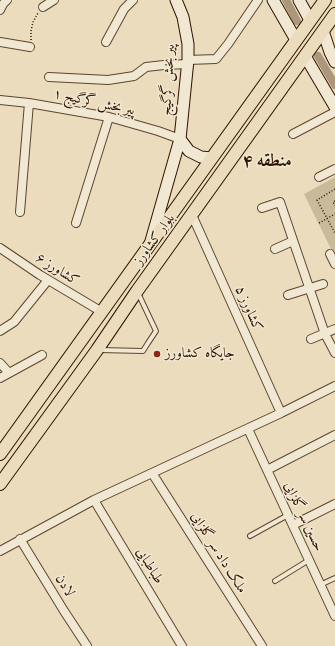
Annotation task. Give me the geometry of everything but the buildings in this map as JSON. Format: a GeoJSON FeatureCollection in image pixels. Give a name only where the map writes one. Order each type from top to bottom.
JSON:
{"type":"FeatureCollection","features":[{"type":"Feature","properties":{"kind":"main road","name":"بلوار کشاورز"},"geometry":{"type":"LineString","coordinates":[[0,454],[324,0]]}},
{"type":"Feature","properties":{"kind":"main road","name":"بلوار کشاورز"},"geometry":{"type":"LineString","coordinates":[[0,484],[97,350],[137,291],[335,14]]}},
{"type":"Feature","properties":{"kind":"street"},"geometry":{"type":"LineString","coordinates":[[0,10],[7,0]]}},
{"type":"Feature","properties":{"kind":"street"},"geometry":{"type":"LineString","coordinates":[[43,7],[54,0]]}},
{"type":"Feature","properties":{"kind":"street"},"geometry":{"type":"LineString","coordinates":[[106,42],[124,10],[133,0]]}},
{"type":"Feature","properties":{"kind":"street","name":"پیر بخش گرگیج"},"geometry":{"type":"LineString","coordinates":[[150,243],[180,139],[188,62],[188,44],[184,17],[176,0]]}},
{"type":"Feature","properties":{"kind":"street"},"geometry":{"type":"LineString","coordinates":[[49,77],[108,80],[134,76],[146,67],[216,59],[258,0]]}},
{"type":"Feature","properties":{"kind":"street"},"geometry":{"type":"LineString","coordinates":[[273,0],[296,40]]}},
{"type":"Feature","properties":{"kind":"street"},"geometry":{"type":"LineString","coordinates":[[299,0],[310,20]]}},
{"type":"Feature","properties":{"kind":"street"},"geometry":{"type":"LineString","coordinates":[[323,31],[335,62]]}},
{"type":"Feature","properties":{"kind":"street"},"geometry":{"type":"LineString","coordinates":[[0,42],[30,47]]}},
{"type":"Feature","properties":{"kind":"street"},"geometry":{"type":"LineString","coordinates":[[305,56],[335,107]]}},
{"type":"Feature","properties":{"kind":"street","name":"پیر بخش گرگیج ۱"},"geometry":{"type":"LineString","coordinates":[[0,100],[29,103],[109,117],[180,139]]}},
{"type":"Feature","properties":{"kind":"street"},"geometry":{"type":"LineString","coordinates":[[20,212],[29,103]]}},
{"type":"Feature","properties":{"kind":"street"},"geometry":{"type":"LineString","coordinates":[[293,134],[335,112]]}},
{"type":"Feature","properties":{"kind":"street"},"geometry":{"type":"LineString","coordinates":[[76,223],[109,117]]}},
{"type":"Feature","properties":{"kind":"street"},"geometry":{"type":"LineString","coordinates":[[180,139],[189,151],[201,157],[211,158]]}},
{"type":"Feature","properties":{"kind":"street"},"geometry":{"type":"LineString","coordinates":[[319,177],[335,169]]}},
{"type":"Feature","properties":{"kind":"street"},"geometry":{"type":"LineString","coordinates":[[262,208],[280,202],[325,334],[335,353]]}},
{"type":"Feature","properties":{"kind":"street","name":"کشاورز ۵"},"geometry":{"type":"LineString","coordinates":[[192,215],[281,413]]}},
{"type":"Feature","properties":{"kind":"street"},"geometry":{"type":"LineString","coordinates":[[275,248],[293,241]]}},
{"type":"Feature","properties":{"kind":"street","name":"کشاورز ۶"},"geometry":{"type":"LineString","coordinates":[[0,248],[48,280],[102,312]]}},
{"type":"Feature","properties":{"kind":"street"},"geometry":{"type":"LineString","coordinates":[[330,254],[335,263]]}},
{"type":"Feature","properties":{"kind":"street"},"geometry":{"type":"LineString","coordinates":[[0,331],[14,322],[48,280]]}},
{"type":"Feature","properties":{"kind":"street"},"geometry":{"type":"LineString","coordinates":[[288,295],[323,284]]}},
{"type":"Feature","properties":{"kind":"street"},"geometry":{"type":"LineString","coordinates":[[310,339],[335,329]]}},
{"type":"Feature","properties":{"kind":"street"},"geometry":{"type":"LineString","coordinates":[[0,378],[42,355]]}},
{"type":"Feature","properties":{"kind":"street"},"geometry":{"type":"LineString","coordinates":[[0,363],[9,373]]}},
{"type":"Feature","properties":{"kind":"street"},"geometry":{"type":"LineString","coordinates":[[0,551],[94,500],[248,429],[335,386]]}},
{"type":"Feature","properties":{"kind":"street","name":"حسین سر گلزایی"},"geometry":{"type":"LineString","coordinates":[[248,429],[335,616]]}},
{"type":"Feature","properties":{"kind":"street"},"geometry":{"type":"LineString","coordinates":[[267,470],[335,435]]}},
{"type":"Feature","properties":{"kind":"street","name":"ملک داد سر گلزایی"},"geometry":{"type":"LineString","coordinates":[[152,473],[262,646]]}},
{"type":"Feature","properties":{"kind":"street","name":"طباطبایی"},"geometry":{"type":"LineString","coordinates":[[94,500],[182,646]]}},
{"type":"Feature","properties":{"kind":"street"},"geometry":{"type":"LineString","coordinates":[[292,525],[335,504]]}},
{"type":"Feature","properties":{"kind":"street","name":"لادن"},"geometry":{"type":"LineString","coordinates":[[20,539],[87,646]]}},
{"type":"Feature","properties":{"kind":"lane"},"geometry":{"type":"LineString","coordinates":[[97,350],[143,351],[156,332],[137,291]]}},
{"type":"Feature","properties":{"kind":"lane"},"geometry":{"type":"LineString","coordinates":[[250,536],[288,515]]}},
{"type":"Feature","properties":{"kind":"lane"},"geometry":{"type":"LineString","coordinates":[[275,581],[309,560]]}},
{"type":"Feature","properties":{"kind":"lane"},"geometry":{"type":"LineString","coordinates":[[320,585],[335,578]]}},
{"type":"Feature","properties":{"kind":"path"},"geometry":{"type":"LineString","coordinates":[[30,47],[33,22],[43,7]]}},
{"type":"Feature","properties":{"kind":"path"},"geometry":{"type":"LineString","coordinates":[[335,189],[317,200],[335,233]]}},
{"type":"Feature","properties":{"kind":"path"},"geometry":{"type":"LineString","coordinates":[[335,201],[333,202],[335,206]]}},
{"type":"Feature","properties":{"kind":"path"},"geometry":{"type":"LineString","coordinates":[[318,224],[335,214]]}},
{"type":"Feature","properties":{"kind":"shaded area"},"geometry":{"type":"Polygon","coordinates":[[[335,177],[335,251],[333,253],[304,194],[335,177]]]}},
{"type":"Feature","properties":{"kind":"waterway"},"geometry":{"type":"LineString","coordinates":[[286,0],[297,21]]}},
{"type":"Feature","properties":{"kind":"waterway"},"geometry":{"type":"LineString","coordinates":[[318,56],[335,85]]}},
{"type":"Feature","properties":{"kind":"place","name":"جایگاه کشاورز"},"geometry":{"type":"Point","coordinates":[157,354]}},
{"type":"Feature","properties":{"kind":"district","name":"منطقه ۴"},"geometry":{"type":"Point","coordinates":[267,162]}}]}
